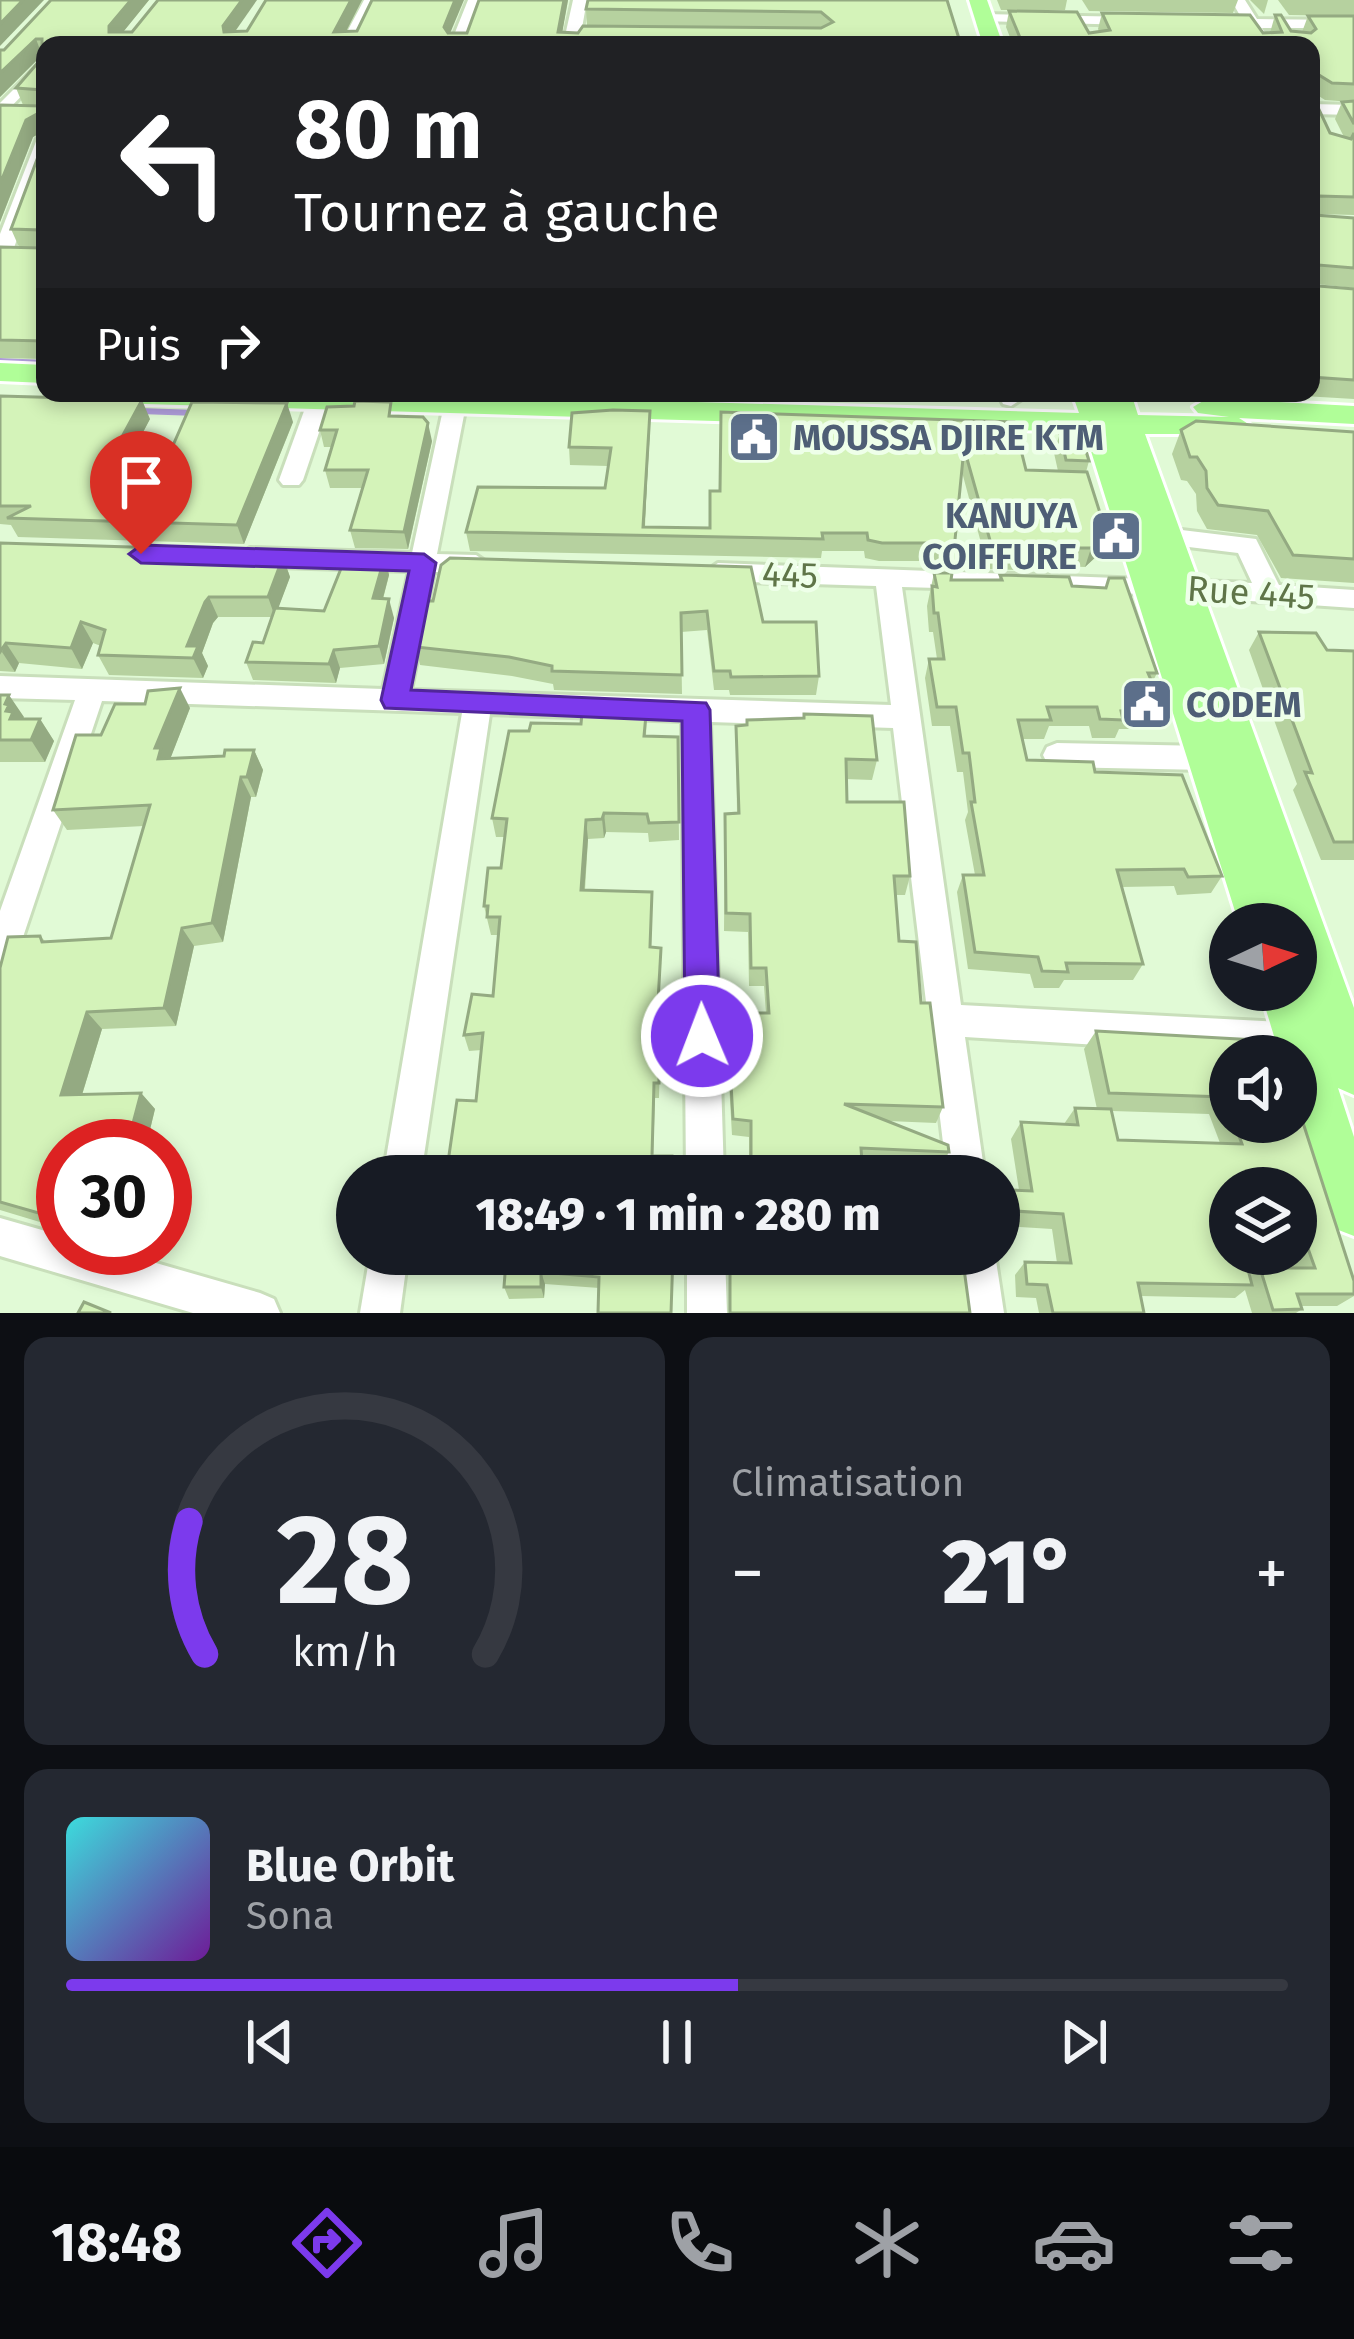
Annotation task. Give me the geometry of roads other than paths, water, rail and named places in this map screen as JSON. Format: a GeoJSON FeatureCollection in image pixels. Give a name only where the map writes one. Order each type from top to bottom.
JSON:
{"type":"FeatureCollection","features":[{"type":"Feature","properties":{"kind":"main road"},"geometry":{"type":"LineString","coordinates":[[960,0],[971,36]]}},
{"type":"Feature","properties":{"kind":"main road"},"geometry":{"type":"LineString","coordinates":[[0,372],[36,374]]}},
{"type":"Feature","properties":{"kind":"main road"},"geometry":{"type":"LineString","coordinates":[[0,391],[36,392]]}},
{"type":"Feature","properties":{"kind":"main road"},"geometry":{"type":"LineString","coordinates":[[387,402],[1105,405],[1354,415]]}},
{"type":"Feature","properties":{"kind":"main road"},"geometry":{"type":"LineString","coordinates":[[1073,402],[1354,434]]}},
{"type":"Feature","properties":{"kind":"main road"},"geometry":{"type":"LineString","coordinates":[[1105,405],[1165,537],[1166,586],[1206,758],[1253,903]]}},
{"type":"Feature","properties":{"kind":"main road"},"geometry":{"type":"LineString","coordinates":[[1105,405],[1330,1034],[1354,1072]]}},
{"type":"Feature","properties":{"kind":"main road"},"geometry":{"type":"LineString","coordinates":[[1305,1011],[1330,1034],[1354,1210]]}},
{"type":"Feature","properties":{"kind":"street"},"geometry":{"type":"LineString","coordinates":[[353,36],[371,0]]}},
{"type":"Feature","properties":{"kind":"street"},"geometry":{"type":"LineString","coordinates":[[461,36],[475,0]]}},
{"type":"Feature","properties":{"kind":"street"},"geometry":{"type":"LineString","coordinates":[[573,36],[580,0]]}},
{"type":"Feature","properties":{"kind":"street"},"geometry":{"type":"LineString","coordinates":[[1072,0],[1084,26]]}},
{"type":"Feature","properties":{"kind":"street"},"geometry":{"type":"LineString","coordinates":[[1238,0],[1259,36]]}},
{"type":"Feature","properties":{"kind":"street"},"geometry":{"type":"LineString","coordinates":[[1267,0],[1292,36]]}},
{"type":"Feature","properties":{"kind":"street"},"geometry":{"type":"LineString","coordinates":[[981,9],[1084,26],[1151,22]]}},
{"type":"Feature","properties":{"kind":"street"},"geometry":{"type":"LineString","coordinates":[[1198,22],[1354,24]]}},
{"type":"Feature","properties":{"kind":"street"},"geometry":{"type":"LineString","coordinates":[[584,36],[596,33]]}},
{"type":"Feature","properties":{"kind":"street"},"geometry":{"type":"LineString","coordinates":[[23,61],[36,62]]}},
{"type":"Feature","properties":{"kind":"street"},"geometry":{"type":"LineString","coordinates":[[0,113],[36,72]]}},
{"type":"Feature","properties":{"kind":"street"},"geometry":{"type":"LineString","coordinates":[[1320,106],[1354,110]]}},
{"type":"Feature","properties":{"kind":"street"},"geometry":{"type":"LineString","coordinates":[[0,113],[22,114]]}},
{"type":"Feature","properties":{"kind":"street"},"geometry":{"type":"LineString","coordinates":[[1320,117],[1327,129]]}},
{"type":"Feature","properties":{"kind":"street"},"geometry":{"type":"LineString","coordinates":[[23,257],[1,256],[35,191]]}},
{"type":"Feature","properties":{"kind":"street"},"geometry":{"type":"LineString","coordinates":[[291,480],[318,402]]}},
{"type":"Feature","properties":{"kind":"street"},"geometry":{"type":"LineString","coordinates":[[395,700],[455,404]]}},
{"type":"Feature","properties":{"kind":"street"},"geometry":{"type":"LineString","coordinates":[[1165,537],[1242,542],[1254,552],[1270,593]]}},
{"type":"Feature","properties":{"kind":"street"},"geometry":{"type":"LineString","coordinates":[[212,556],[493,565]]}},
{"type":"Feature","properties":{"kind":"street","name":"445"},"geometry":{"type":"LineString","coordinates":[[702,572],[1166,586]]}},
{"type":"Feature","properties":{"kind":"street"},"geometry":{"type":"LineString","coordinates":[[888,577],[963,1155]]}},
{"type":"Feature","properties":{"kind":"street","name":"Rue 445"},"geometry":{"type":"LineString","coordinates":[[1166,586],[1354,599]]}},
{"type":"Feature","properties":{"kind":"street"},"geometry":{"type":"LineString","coordinates":[[0,687],[906,717]]}},
{"type":"Feature","properties":{"kind":"street"},"geometry":{"type":"LineString","coordinates":[[0,958],[92,690]]}},
{"type":"Feature","properties":{"kind":"street"},"geometry":{"type":"LineString","coordinates":[[405,1155],[478,703]]}},
{"type":"Feature","properties":{"kind":"street"},"geometry":{"type":"LineString","coordinates":[[696,710],[705,1155]]}},
{"type":"Feature","properties":{"kind":"street"},"geometry":{"type":"LineString","coordinates":[[1058,755],[1206,758]]}},
{"type":"Feature","properties":{"kind":"street"},"geometry":{"type":"LineString","coordinates":[[946,1020],[1330,1034]]}},
{"type":"Feature","properties":{"kind":"street"},"geometry":{"type":"LineString","coordinates":[[0,1238],[244,1311]]}},
{"type":"Feature","properties":{"kind":"street"},"geometry":{"type":"LineString","coordinates":[[380,1313],[386,1275]]}},
{"type":"Feature","properties":{"kind":"street"},"geometry":{"type":"LineString","coordinates":[[706,1275],[707,1313]]}},
{"type":"Feature","properties":{"kind":"street"},"geometry":{"type":"LineString","coordinates":[[979,1275],[984,1313]]}},
{"type":"Feature","properties":{"kind":"waterway"},"geometry":{"type":"LineString","coordinates":[[0,361],[36,363]]}},
{"type":"Feature","properties":{"kind":"waterway"},"geometry":{"type":"LineString","coordinates":[[140,411],[197,413]]}},
{"type":"Feature","properties":{"kind":"place","name":"MOUSSA DJIRE KTM"},"geometry":{"type":"Point","coordinates":[754,437]}},
{"type":"Feature","properties":{"kind":"place","name":"KANUYA COIFFURE"},"geometry":{"type":"Point","coordinates":[1116,536]}},
{"type":"Feature","properties":{"kind":"place","name":"CODEM"},"geometry":{"type":"Point","coordinates":[1147,704]}}]}
